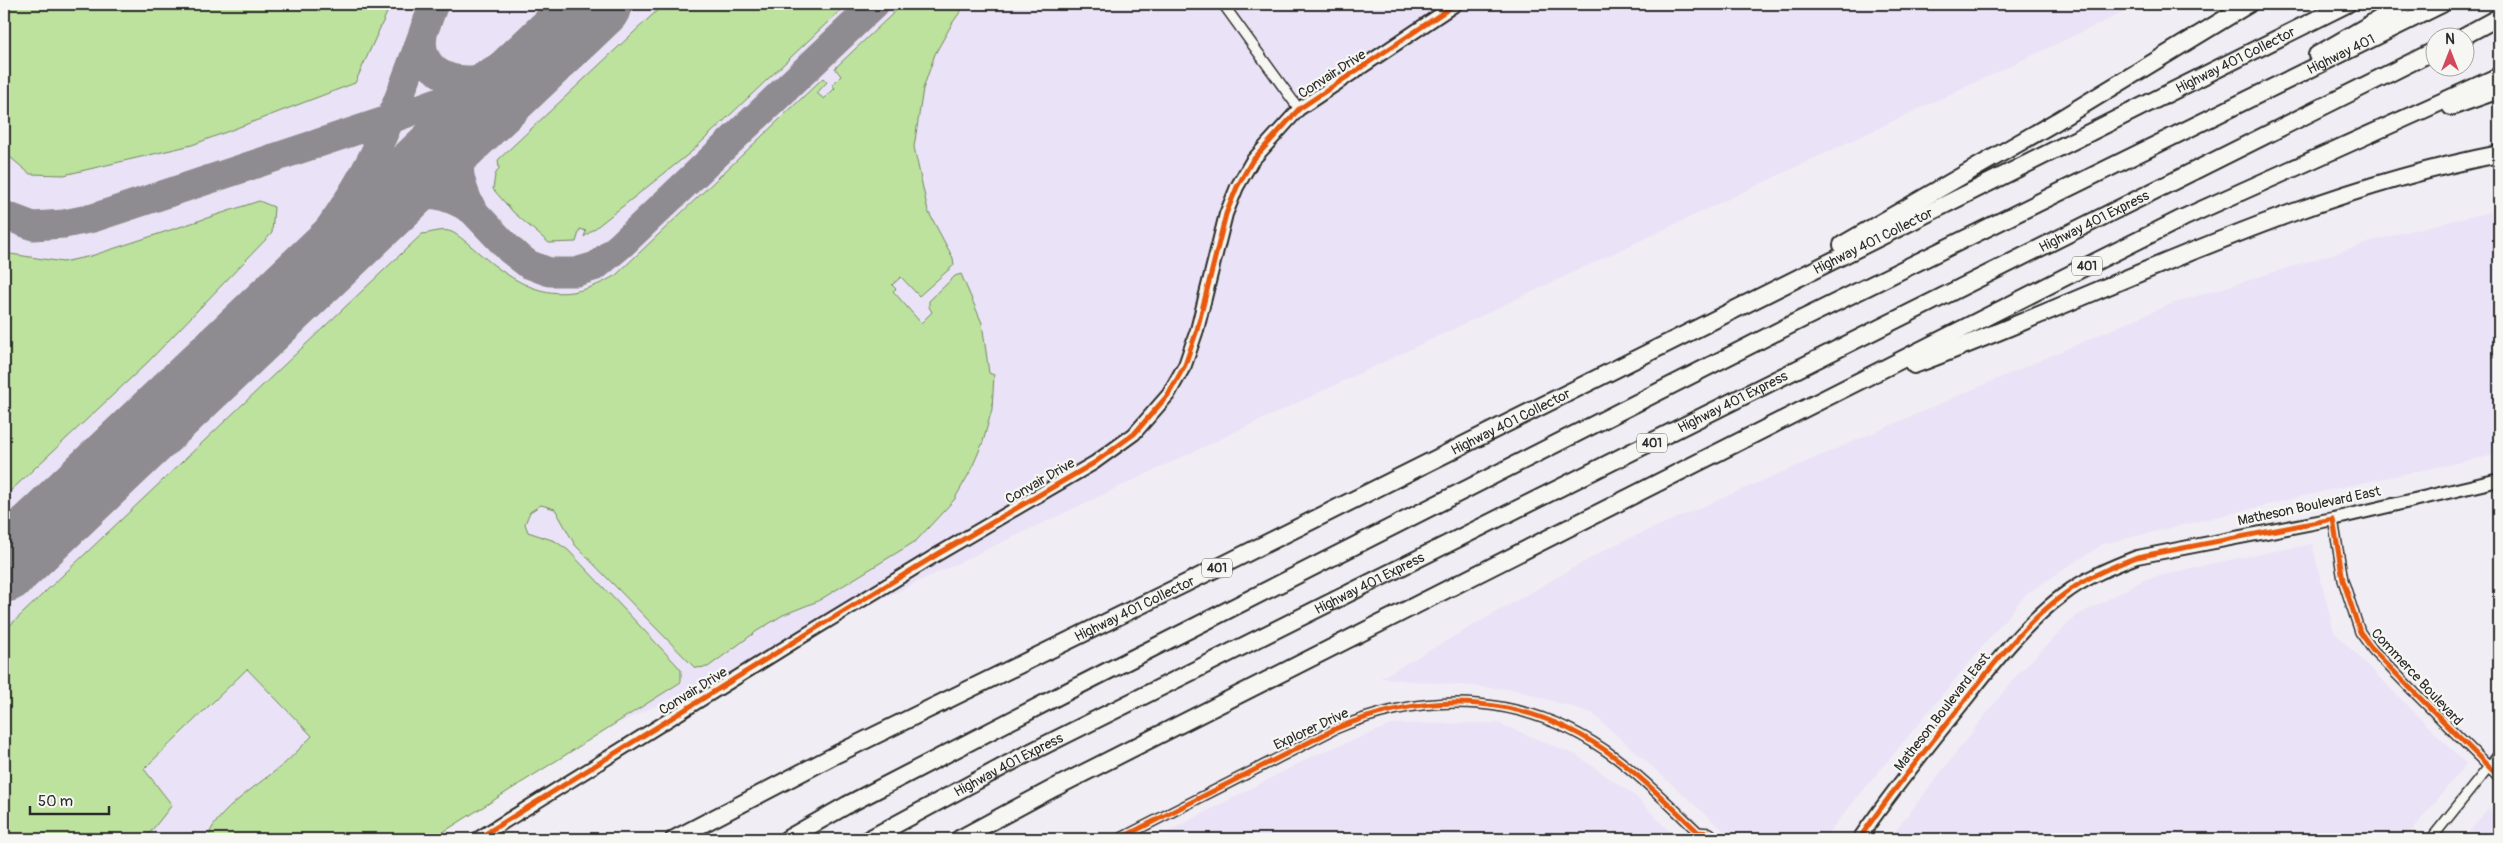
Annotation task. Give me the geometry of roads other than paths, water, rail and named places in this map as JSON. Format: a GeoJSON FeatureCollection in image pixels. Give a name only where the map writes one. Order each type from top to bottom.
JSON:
{"type":"FeatureCollection","features":[{"type":"Feature","properties":{"kind":"highway"},"geometry":{"type":"LineString","coordinates":[[1759,296],[1858,236],[2058,121],[2248,4]]}},
{"type":"Feature","properties":{"kind":"highway","name":"Highway 401 Collector"},"geometry":{"type":"LineString","coordinates":[[674,839],[837,754],[1225,564],[2347,4]]}},
{"type":"Feature","properties":{"kind":"highway"},"geometry":{"type":"LineString","coordinates":[[787,839],[847,805],[1076,687],[1800,320],[2240,102],[2405,4]]}},
{"type":"Feature","properties":{"kind":"highway","name":"Highway 401"},"geometry":{"type":"LineString","coordinates":[[2240,102],[2442,4]]}},
{"type":"Feature","properties":{"kind":"highway"},"geometry":{"type":"LineString","coordinates":[[2476,29],[2499,17]]}},
{"type":"Feature","properties":{"kind":"highway","name":"Highway 401 Express"},"geometry":{"type":"LineString","coordinates":[[869,839],[1019,758],[2426,55]]}},
{"type":"Feature","properties":{"kind":"highway"},"geometry":{"type":"LineString","coordinates":[[2341,147],[2499,76]]}},
{"type":"Feature","properties":{"kind":"highway"},"geometry":{"type":"LineString","coordinates":[[2341,147],[2499,90]]}},
{"type":"Feature","properties":{"kind":"highway","name":"401"},"geometry":{"type":"LineString","coordinates":[[959,839],[1080,774],[2183,218],[2341,147]]}},
{"type":"Feature","properties":{"kind":"highway"},"geometry":{"type":"LineString","coordinates":[[1836,394],[1964,346],[2225,237],[2301,208],[2384,182],[2499,154]]}},
{"type":"Feature","properties":{"kind":"street"},"geometry":{"type":"LineString","coordinates":[[1223,4],[1299,109]]}},
{"type":"Feature","properties":{"kind":"street","name":"Convair Drive"},"geometry":{"type":"LineString","coordinates":[[476,839],[905,574],[1094,464],[1134,434],[1168,395],[1185,365],[1200,321],[1226,214],[1237,187],[1252,161],[1299,109],[1456,4]]}},
{"type":"Feature","properties":{"kind":"street","name":"Matheson Boulevard East"},"geometry":{"type":"LineString","coordinates":[[1859,839],[1881,808],[1994,664],[2044,609],[2064,594],[2110,567],[2137,557],[2333,519],[2499,480]]}},
{"type":"Feature","properties":{"kind":"street","name":"Commerce Boulevard"},"geometry":{"type":"LineString","coordinates":[[2333,519],[2342,580],[2360,632],[2373,650],[2499,777]]}},
{"type":"Feature","properties":{"kind":"street","name":"Explorer Drive"},"geometry":{"type":"LineString","coordinates":[[1119,839],[1329,732],[1363,717],[1402,707],[1437,703],[1467,703],[1504,707],[1544,717],[1579,734],[1616,758],[1699,836],[1710,833],[1716,839]]}},
{"type":"Feature","properties":{"kind":"street"},"geometry":{"type":"LineString","coordinates":[[2431,839],[2499,754]]}}]}
